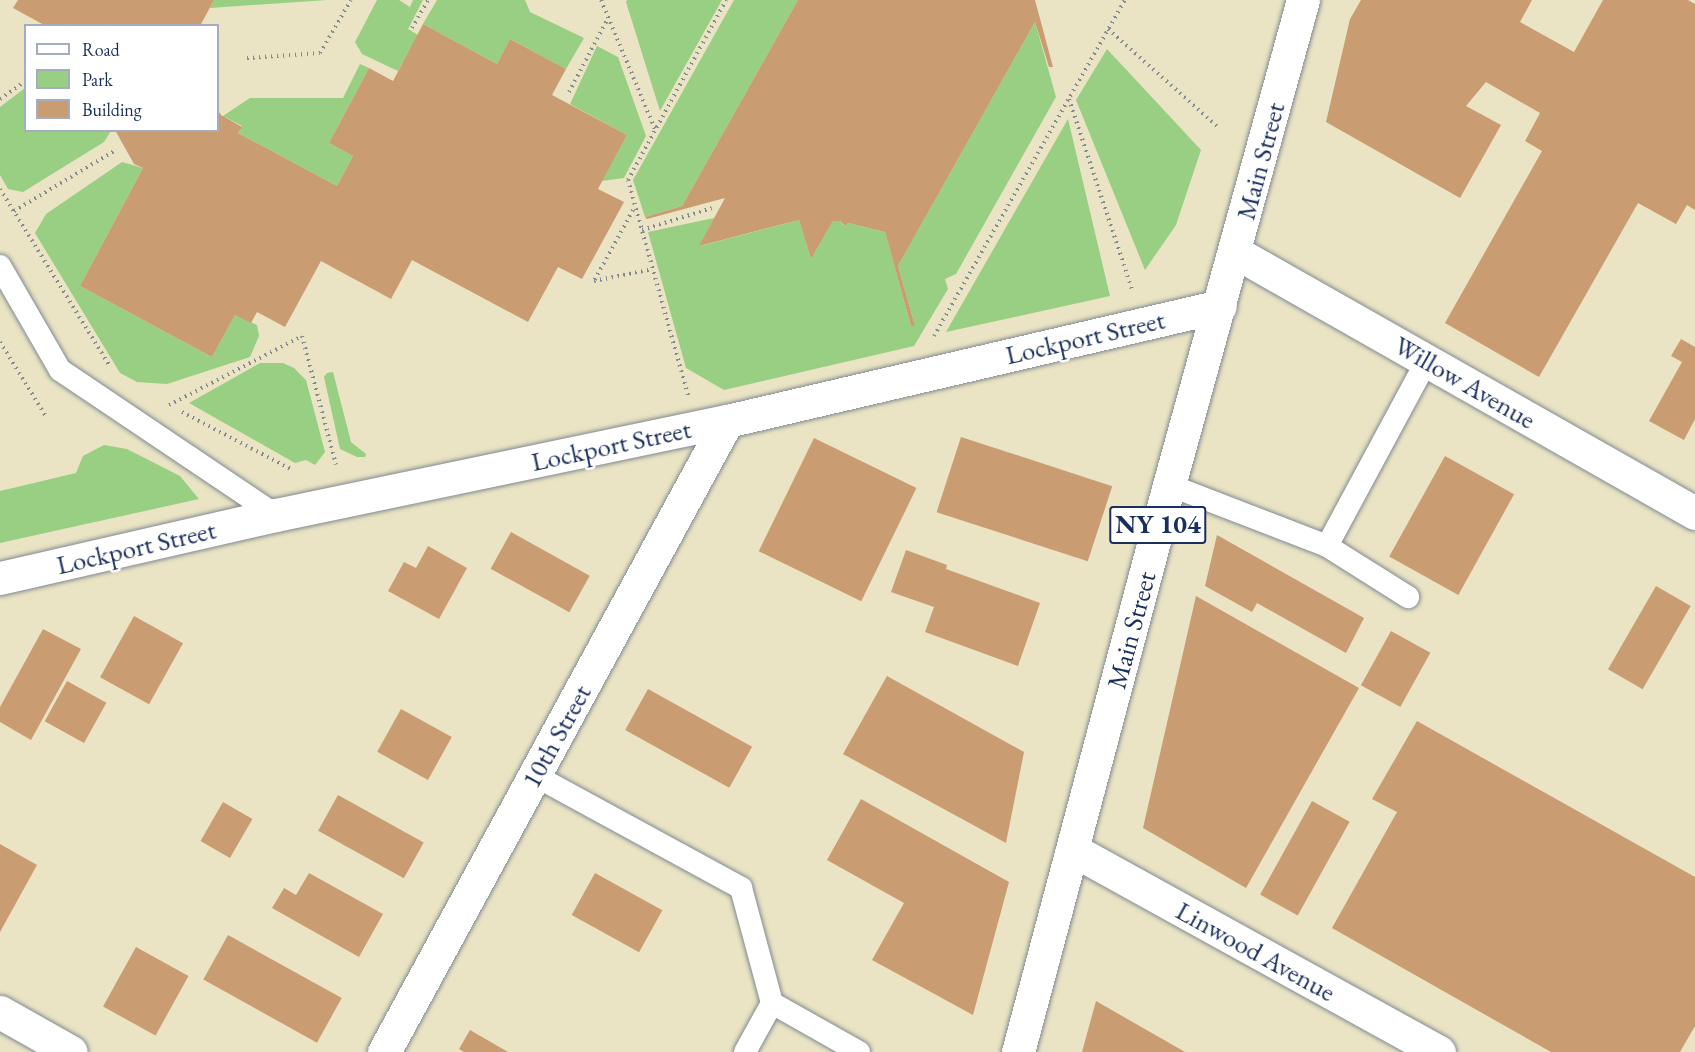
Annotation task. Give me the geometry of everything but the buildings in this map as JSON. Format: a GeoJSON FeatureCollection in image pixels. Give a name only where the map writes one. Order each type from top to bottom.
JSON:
{"type":"FeatureCollection","features":[{"type":"Feature","properties":{"kind":"street","name":"Main Street"},"geometry":{"type":"LineString","coordinates":[[1018,1052],[1169,485],[1221,306],[1303,0]]}},
{"type":"Feature","properties":{"kind":"street","name":"Willow Avenue"},"geometry":{"type":"LineString","coordinates":[[1235,252],[1695,513]]}},
{"type":"Feature","properties":{"kind":"street","name":"Lockport Street"},"geometry":{"type":"LineString","coordinates":[[0,578],[276,515],[728,421],[1221,306]]}},
{"type":"Feature","properties":{"kind":"street","name":"10th Street"},"geometry":{"type":"LineString","coordinates":[[384,1052],[728,421]]}},
{"type":"Feature","properties":{"kind":"street","name":"Linwood Avenue"},"geometry":{"type":"LineString","coordinates":[[1073,850],[1439,1052]]}},
{"type":"Feature","properties":{"kind":"street"},"geometry":{"type":"LineString","coordinates":[[0,1012],[71,1052]]}},
{"type":"Feature","properties":{"kind":"lane"},"geometry":{"type":"LineString","coordinates":[[0,266],[60,370],[276,515]]}},
{"type":"Feature","properties":{"kind":"lane"},"geometry":{"type":"LineString","coordinates":[[1327,546],[1427,360]]}},
{"type":"Feature","properties":{"kind":"lane"},"geometry":{"type":"LineString","coordinates":[[1169,485],[1327,546],[1408,597]]}},
{"type":"Feature","properties":{"kind":"lane"},"geometry":{"type":"LineString","coordinates":[[534,775],[741,888],[772,1003],[745,1052]]}},
{"type":"Feature","properties":{"kind":"lane"},"geometry":{"type":"LineString","coordinates":[[772,1003],[858,1052]]}},
{"type":"Feature","properties":{"kind":"path"},"geometry":{"type":"LineString","coordinates":[[247,58],[320,53],[351,0]]}},
{"type":"Feature","properties":{"kind":"path"},"geometry":{"type":"LineString","coordinates":[[412,28],[428,0]]}},
{"type":"Feature","properties":{"kind":"path"},"geometry":{"type":"LineString","coordinates":[[601,0],[655,129]]}},
{"type":"Feature","properties":{"kind":"path"},"geometry":{"type":"LineString","coordinates":[[690,401],[628,180],[726,0]]}},
{"type":"Feature","properties":{"kind":"path"},"geometry":{"type":"LineString","coordinates":[[931,340],[1125,0]]}},
{"type":"Feature","properties":{"kind":"path"},"geometry":{"type":"LineString","coordinates":[[569,92],[608,18]]}},
{"type":"Feature","properties":{"kind":"path"},"geometry":{"type":"LineString","coordinates":[[1108,29],[1219,128]]}},
{"type":"Feature","properties":{"kind":"path"},"geometry":{"type":"LineString","coordinates":[[0,99],[24,82]]}},
{"type":"Feature","properties":{"kind":"path"},"geometry":{"type":"LineString","coordinates":[[1069,99],[1135,299]]}},
{"type":"Feature","properties":{"kind":"path"},"geometry":{"type":"LineString","coordinates":[[14,211],[116,150]]}},
{"type":"Feature","properties":{"kind":"path"},"geometry":{"type":"LineString","coordinates":[[0,189],[114,372]]}},
{"type":"Feature","properties":{"kind":"path"},"geometry":{"type":"LineString","coordinates":[[642,230],[712,208]]}},
{"type":"Feature","properties":{"kind":"path"},"geometry":{"type":"LineString","coordinates":[[633,210],[594,281],[653,269]]}},
{"type":"Feature","properties":{"kind":"path"},"geometry":{"type":"LineString","coordinates":[[169,405],[302,336],[337,469]]}},
{"type":"Feature","properties":{"kind":"path"},"geometry":{"type":"LineString","coordinates":[[0,342],[47,418]]}},
{"type":"Feature","properties":{"kind":"path"},"geometry":{"type":"LineString","coordinates":[[159,400],[293,470]]}},
{"type":"Feature","properties":{"kind":"green space"},"geometry":{"type":"Polygon","coordinates":[[[214,0],[327,0],[210,8],[214,0]]]}},
{"type":"Feature","properties":{"kind":"green space"},"geometry":{"type":"Polygon","coordinates":[[[377,0],[399,0],[410,7],[413,0],[423,0],[408,29],[418,35],[398,71],[362,54],[355,42],[377,0]]]}},
{"type":"Feature","properties":{"kind":"green space"},"geometry":{"type":"Polygon","coordinates":[[[437,0],[525,0],[530,12],[584,38],[566,69],[510,39],[497,64],[423,24],[437,0]]]}},
{"type":"Feature","properties":{"kind":"green space"},"geometry":{"type":"Polygon","coordinates":[[[627,0],[722,0],[660,111],[626,2],[627,0]]]}},
{"type":"Feature","properties":{"kind":"green space"},"geometry":{"type":"Polygon","coordinates":[[[734,0],[798,0],[682,206],[645,217],[633,180],[734,0]]]}},
{"type":"Feature","properties":{"kind":"green space"},"geometry":{"type":"Polygon","coordinates":[[[1035,22],[1056,97],[956,274],[945,279],[948,289],[914,346],[724,390],[686,368],[648,232],[714,218],[700,246],[799,220],[811,259],[833,221],[840,221],[844,226],[848,223],[885,232],[911,326],[915,326],[898,266],[1035,22]]]}},
{"type":"Feature","properties":{"kind":"green space"},"geometry":{"type":"Polygon","coordinates":[[[597,46],[618,57],[646,136],[624,178],[602,181],[627,135],[570,104],[597,46]]]}},
{"type":"Feature","properties":{"kind":"green space"},"geometry":{"type":"Polygon","coordinates":[[[1107,49],[1201,150],[1176,225],[1145,270],[1076,100],[1107,49]]]}},
{"type":"Feature","properties":{"kind":"green space"},"geometry":{"type":"Polygon","coordinates":[[[360,64],[369,68],[329,143],[353,156],[337,186],[238,133],[242,126],[223,116],[250,98],[343,98],[360,64]]]}},
{"type":"Feature","properties":{"kind":"green space"},"geometry":{"type":"Polygon","coordinates":[[[24,89],[24,132],[110,132],[104,142],[23,192],[8,189],[0,175],[0,107],[24,89]]]}},
{"type":"Feature","properties":{"kind":"green space"},"geometry":{"type":"Polygon","coordinates":[[[1068,119],[1110,296],[946,332],[1068,119]]]}},
{"type":"Feature","properties":{"kind":"green space"},"geometry":{"type":"Polygon","coordinates":[[[122,162],[143,168],[80,286],[212,357],[235,315],[257,325],[259,336],[250,357],[167,384],[137,382],[120,373],[35,233],[46,214],[122,162]]]}},
{"type":"Feature","properties":{"kind":"green space"},"geometry":{"type":"Polygon","coordinates":[[[260,363],[283,363],[294,368],[306,380],[325,452],[315,465],[306,460],[295,463],[189,403],[260,363]]]}},
{"type":"Feature","properties":{"kind":"green space"},"geometry":{"type":"Polygon","coordinates":[[[333,372],[351,442],[366,454],[365,457],[357,457],[340,449],[324,377],[327,373],[333,372]]]}},
{"type":"Feature","properties":{"kind":"green space"},"geometry":{"type":"Polygon","coordinates":[[[104,445],[127,449],[180,476],[199,499],[0,543],[0,491],[76,473],[83,456],[104,445]]]}}]}
